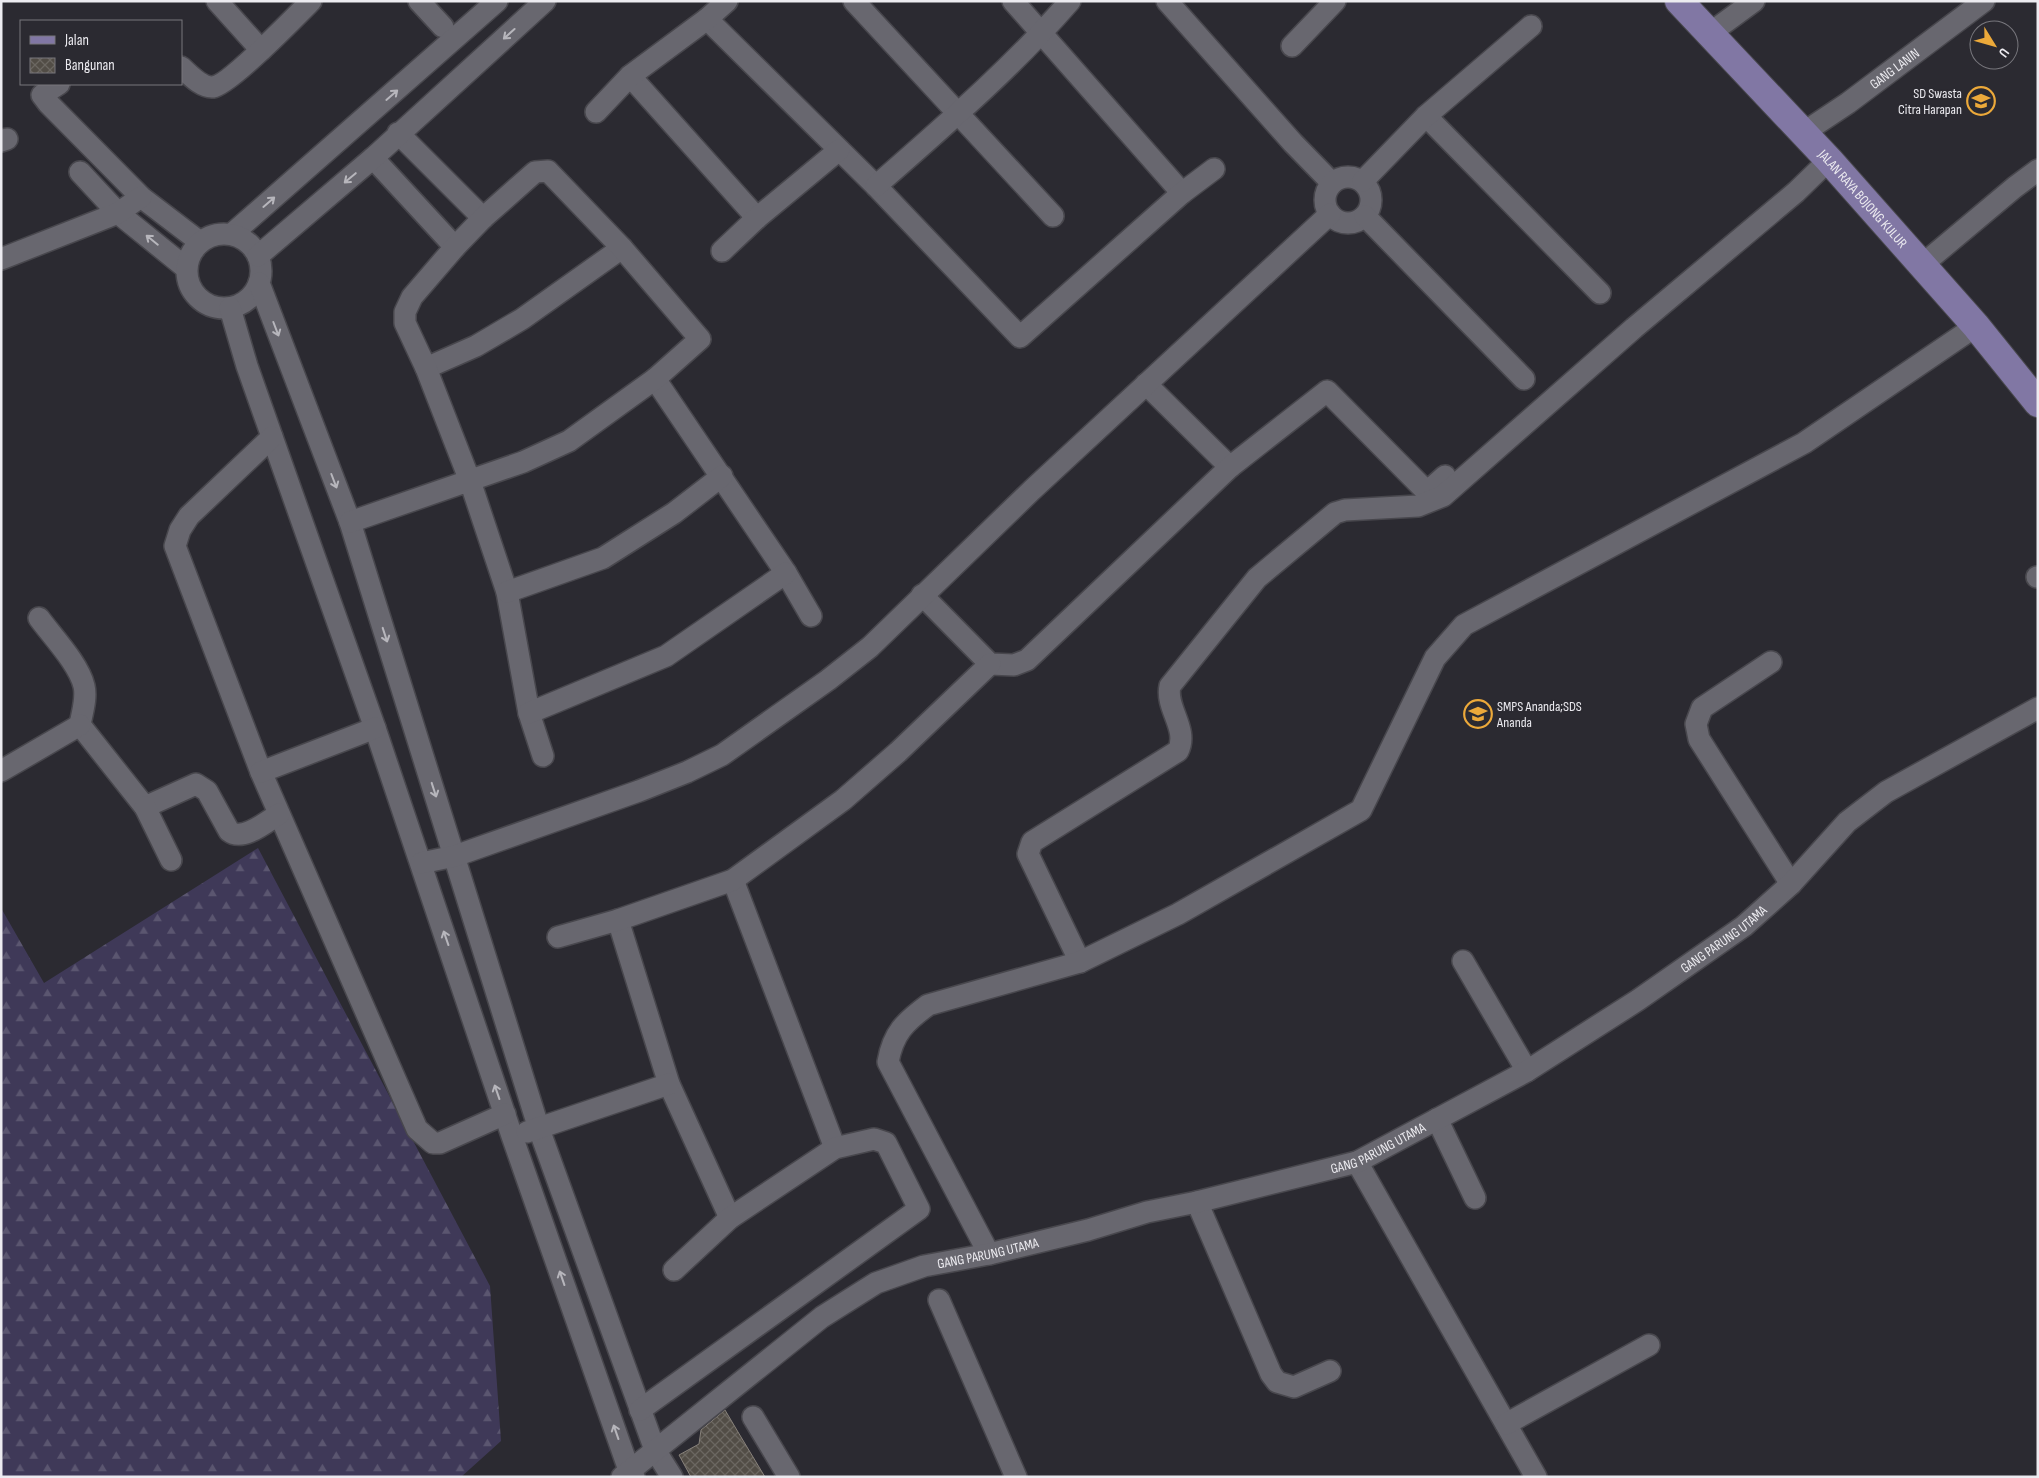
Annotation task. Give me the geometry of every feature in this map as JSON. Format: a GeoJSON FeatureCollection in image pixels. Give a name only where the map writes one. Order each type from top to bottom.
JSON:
{"type":"FeatureCollection","features":[{"type":"Feature","properties":{"kind":"main road","name":"JALAN RAYA BOJONG KULUR"},"geometry":{"type":"LineString","coordinates":[[1679,1],[1828,160],[1922,265],[1976,326],[2038,403]]}},
{"type":"Feature","properties":{"kind":"street"},"geometry":{"type":"LineString","coordinates":[[218,1],[261,50]]}},
{"type":"Feature","properties":{"kind":"street"},"geometry":{"type":"LineString","coordinates":[[182,68],[203,85],[212,87],[221,84],[261,50],[311,1]]}},
{"type":"Feature","properties":{"kind":"street"},"geometry":{"type":"LineString","coordinates":[[419,1],[443,27]]}},
{"type":"Feature","properties":{"kind":"street"},"geometry":{"type":"LineString","coordinates":[[232,234],[497,1]]}},
{"type":"Feature","properties":{"kind":"street"},"geometry":{"type":"LineString","coordinates":[[258,256],[373,158],[398,133],[545,1]]}},
{"type":"Feature","properties":{"kind":"street"},"geometry":{"type":"LineString","coordinates":[[596,112],[630,76],[707,19],[727,1]]}},
{"type":"Feature","properties":{"kind":"street"},"geometry":{"type":"LineString","coordinates":[[854,1],[1053,216]]}},
{"type":"Feature","properties":{"kind":"street"},"geometry":{"type":"LineString","coordinates":[[1013,1],[1182,193]]}},
{"type":"Feature","properties":{"kind":"street"},"geometry":{"type":"LineString","coordinates":[[876,186],[958,114],[1043,33],[1070,1]]}},
{"type":"Feature","properties":{"kind":"street"},"geometry":{"type":"LineString","coordinates":[[1167,1],[1293,144],[1332,183]]}},
{"type":"Feature","properties":{"kind":"street"},"geometry":{"type":"LineString","coordinates":[[1292,46],[1335,1]]}},
{"type":"Feature","properties":{"kind":"street"},"geometry":{"type":"LineString","coordinates":[[1709,34],[1754,1]]}},
{"type":"Feature","properties":{"kind":"street","name":"GANG LANIN"},"geometry":{"type":"LineString","coordinates":[[1803,133],[1984,1]]}},
{"type":"Feature","properties":{"kind":"street"},"geometry":{"type":"LineString","coordinates":[[707,19],[876,186],[1020,337],[1182,193],[1214,169]]}},
{"type":"Feature","properties":{"kind":"street"},"geometry":{"type":"LineString","coordinates":[[1363,181],[1426,116],[1478,69],[1531,26]]}},
{"type":"Feature","properties":{"kind":"street"},"geometry":{"type":"LineString","coordinates":[[630,76],[757,218]]}},
{"type":"Feature","properties":{"kind":"street"},"geometry":{"type":"LineString","coordinates":[[57,85],[42,95],[48,103],[141,197],[200,242]]}},
{"type":"Feature","properties":{"kind":"street"},"geometry":{"type":"LineString","coordinates":[[1426,116],[1600,293]]}},
{"type":"Feature","properties":{"kind":"street"},"geometry":{"type":"LineString","coordinates":[[398,133],[483,218]]}},
{"type":"Feature","properties":{"kind":"street"},"geometry":{"type":"LineString","coordinates":[[722,251],[757,218],[839,150]]}},
{"type":"Feature","properties":{"kind":"street"},"geometry":{"type":"LineString","coordinates":[[373,158],[455,247]]}},
{"type":"Feature","properties":{"kind":"street"},"geometry":{"type":"LineString","coordinates":[[1080,962],[1028,854],[1029,848],[1032,842],[1178,750],[1182,738],[1169,696],[1170,686],[1257,578],[1335,513],[1345,510],[1418,506],[1442,496],[1634,328],[1796,192],[1828,160]]}},
{"type":"Feature","properties":{"kind":"street"},"geometry":{"type":"LineString","coordinates":[[350,522],[470,481],[523,462],[569,441],[656,379],[700,339],[622,248],[548,170],[535,172],[483,218],[412,297],[405,312],[405,324],[426,368],[470,481],[507,592],[529,713],[544,756]]}},
{"type":"Feature","properties":{"kind":"street"},"geometry":{"type":"LineString","coordinates":[[1922,265],[2038,170]]}},
{"type":"Feature","properties":{"kind":"street"},"geometry":{"type":"LineString","coordinates":[[80,172],[118,213],[186,268]]}},
{"type":"Feature","properties":{"kind":"street"},"geometry":{"type":"LineString","coordinates":[[1347,176],[1363,181],[1369,189],[1372,198],[1370,208],[1365,216],[1357,221],[1347,223],[1337,220],[1330,214],[1325,204],[1326,193],[1332,183],[1347,176]]}},
{"type":"Feature","properties":{"kind":"street"},"geometry":{"type":"LineString","coordinates":[[1,259],[118,213],[141,197]]}},
{"type":"Feature","properties":{"kind":"street"},"geometry":{"type":"LineString","coordinates":[[420,863],[456,856],[639,791],[722,755],[828,680],[870,647],[922,595],[1146,384],[1330,214]]}},
{"type":"Feature","properties":{"kind":"street"},"geometry":{"type":"LineString","coordinates":[[1365,216],[1524,380]]}},
{"type":"Feature","properties":{"kind":"street"},"geometry":{"type":"LineString","coordinates":[[215,234],[232,234],[248,242],[258,256],[261,269],[259,284],[248,300],[230,308],[207,306],[190,290],[186,268],[190,254],[200,242],[215,234]]}},
{"type":"Feature","properties":{"kind":"street"},"geometry":{"type":"LineString","coordinates":[[426,368],[476,346],[522,319],[622,248]]}},
{"type":"Feature","properties":{"kind":"street"},"geometry":{"type":"LineString","coordinates":[[259,284],[350,522],[456,856],[539,1129],[655,1450],[672,1477]]}},
{"type":"Feature","properties":{"kind":"street"},"geometry":{"type":"LineString","coordinates":[[230,308],[272,437],[375,728],[628,1475]]}},
{"type":"Feature","properties":{"kind":"street"},"geometry":{"type":"LineString","coordinates":[[989,1254],[888,1062],[891,1046],[898,1032],[909,1019],[928,1006],[1080,962],[1178,914],[1361,810],[1435,658],[1464,625],[1804,443],[1976,326]]}},
{"type":"Feature","properties":{"kind":"street"},"geometry":{"type":"LineString","coordinates":[[656,379],[786,573],[812,616]]}},
{"type":"Feature","properties":{"kind":"street"},"geometry":{"type":"LineString","coordinates":[[1146,384],[1230,467]]}},
{"type":"Feature","properties":{"kind":"street"},"geometry":{"type":"LineString","coordinates":[[922,595],[990,664],[1014,665],[1027,660],[1230,467],[1327,391],[1427,492],[1484,441]]}},
{"type":"Feature","properties":{"kind":"street"},"geometry":{"type":"LineString","coordinates":[[272,437],[189,516],[180,530],[175,546],[260,772],[417,1129],[433,1143],[440,1143],[505,1114]]}},
{"type":"Feature","properties":{"kind":"street"},"geometry":{"type":"LineString","coordinates":[[507,592],[602,558],[674,513],[722,476]]}},
{"type":"Feature","properties":{"kind":"street"},"geometry":{"type":"LineString","coordinates":[[529,713],[666,656],[786,573]]}},
{"type":"Feature","properties":{"kind":"street"},"geometry":{"type":"LineString","coordinates":[[39,618],[76,669],[84,686],[80,725],[145,807],[171,860]]}},
{"type":"Feature","properties":{"kind":"street"},"geometry":{"type":"LineString","coordinates":[[1771,662],[1702,708],[1696,724],[1698,739],[1791,884]]}},
{"type":"Feature","properties":{"kind":"street"},"geometry":{"type":"LineString","coordinates":[[558,937],[618,920],[733,880],[842,800],[898,752],[990,664]]}},
{"type":"Feature","properties":{"kind":"street","name":"GANG PARUNG UTAMA"},"geometry":{"type":"LineString","coordinates":[[628,1475],[655,1450],[822,1317],[876,1283],[924,1266],[989,1254],[1088,1230],[1147,1212],[1197,1202],[1357,1162],[1527,1071],[1638,1000],[1744,926],[1791,884],[1847,822],[1866,805],[2038,708]]}},
{"type":"Feature","properties":{"kind":"street"},"geometry":{"type":"LineString","coordinates":[[1,771],[80,725]]}},
{"type":"Feature","properties":{"kind":"street"},"geometry":{"type":"LineString","coordinates":[[260,772],[375,728]]}},
{"type":"Feature","properties":{"kind":"street"},"geometry":{"type":"LineString","coordinates":[[145,807],[196,784],[207,791],[229,831],[233,834],[243,835],[279,814]]}},
{"type":"Feature","properties":{"kind":"street"},"geometry":{"type":"LineString","coordinates":[[733,880],[835,1148]]}},
{"type":"Feature","properties":{"kind":"street"},"geometry":{"type":"LineString","coordinates":[[618,920],[669,1084],[730,1218]]}},
{"type":"Feature","properties":{"kind":"street"},"geometry":{"type":"LineString","coordinates":[[1463,962],[1527,1071]]}},
{"type":"Feature","properties":{"kind":"street"},"geometry":{"type":"LineString","coordinates":[[512,1136],[539,1129],[669,1084]]}},
{"type":"Feature","properties":{"kind":"street"},"geometry":{"type":"LineString","coordinates":[[1437,1119],[1475,1198]]}},
{"type":"Feature","properties":{"kind":"street"},"geometry":{"type":"LineString","coordinates":[[640,1410],[919,1209],[886,1143],[874,1139],[835,1148],[730,1218],[674,1270]]}},
{"type":"Feature","properties":{"kind":"street"},"geometry":{"type":"LineString","coordinates":[[1357,1162],[1536,1477]]}},
{"type":"Feature","properties":{"kind":"street"},"geometry":{"type":"LineString","coordinates":[[1197,1202],[1271,1374],[1277,1382],[1294,1387],[1330,1371]]}},
{"type":"Feature","properties":{"kind":"street"},"geometry":{"type":"LineString","coordinates":[[938,1300],[1016,1477]]}},
{"type":"Feature","properties":{"kind":"street"},"geometry":{"type":"LineString","coordinates":[[1506,1424],[1650,1345]]}},
{"type":"Feature","properties":{"kind":"street"},"geometry":{"type":"LineString","coordinates":[[753,1417],[789,1477]]}},
{"type":"Feature","properties":{"kind":"green space"},"geometry":{"type":"Polygon","coordinates":[[[258,848],[490,1286],[501,1441],[461,1477],[1,1477],[1,908],[44,983],[258,848]]]}},
{"type":"Feature","properties":{"kind":"building"},"geometry":{"type":"Polygon","coordinates":[[[725,1410],[765,1477],[691,1477],[679,1455],[699,1444],[701,1430],[725,1410]]]}},
{"type":"Feature","properties":{"kind":"place","name":"SD Swasta Citra Harapan"},"geometry":{"type":"Point","coordinates":[1981,101]}},
{"type":"Feature","properties":{"kind":"place","name":"SMPS Ananda;SDS Ananda"},"geometry":{"type":"Point","coordinates":[1478,714]}}]}
